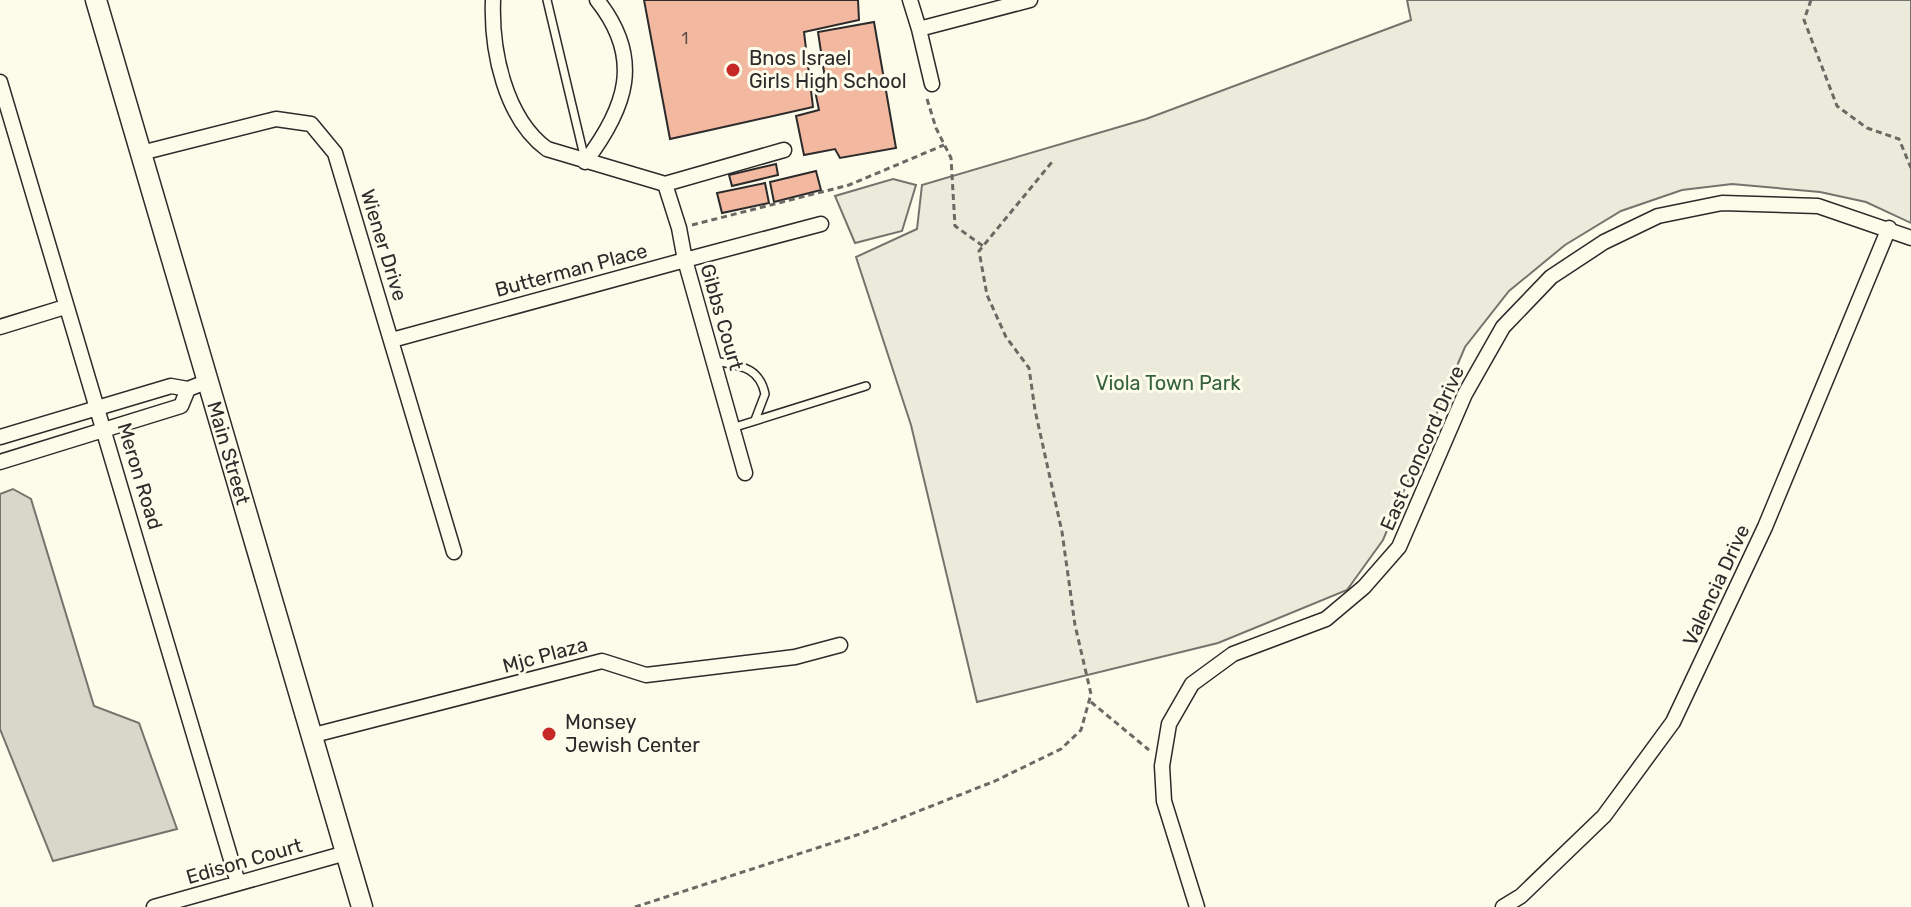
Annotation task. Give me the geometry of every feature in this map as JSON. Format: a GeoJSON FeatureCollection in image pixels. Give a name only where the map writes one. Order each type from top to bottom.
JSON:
{"type":"FeatureCollection","features":[{"type":"Feature","properties":{"kind":"main road","name":"Main Street"},"geometry":{"type":"LineString","coordinates":[[96,0],[141,153],[197,386],[362,907]]}},
{"type":"Feature","properties":{"kind":"street"},"geometry":{"type":"LineString","coordinates":[[493,0],[492,23],[502,72],[519,118],[532,138],[547,149],[665,184],[784,150]]}},
{"type":"Feature","properties":{"kind":"street"},"geometry":{"type":"LineString","coordinates":[[585,162],[612,127],[624,92],[620,47],[613,24],[597,0]]}},
{"type":"Feature","properties":{"kind":"street"},"geometry":{"type":"LineString","coordinates":[[910,0],[932,84]]}},
{"type":"Feature","properties":{"kind":"street"},"geometry":{"type":"LineString","coordinates":[[919,29],[1030,0]]}},
{"type":"Feature","properties":{"kind":"street","name":"Meron Road"},"geometry":{"type":"LineString","coordinates":[[0,82],[5,120],[106,431],[238,883]]}},
{"type":"Feature","properties":{"kind":"street","name":"Wiener Drive"},"geometry":{"type":"LineString","coordinates":[[141,153],[276,119],[311,124],[335,153],[454,552]]}},
{"type":"Feature","properties":{"kind":"street"},"geometry":{"type":"LineString","coordinates":[[665,184],[685,260]]}},
{"type":"Feature","properties":{"kind":"street","name":"East Concord Drive"},"geometry":{"type":"LineString","coordinates":[[1197,907],[1164,801],[1164,753],[1169,724],[1192,684],[1233,654],[1326,619],[1364,587],[1399,547],[1465,394],[1503,327],[1551,277],[1604,242],[1658,216],[1722,203],[1818,206],[1911,238]]}},
{"type":"Feature","properties":{"kind":"street","name":"Gibbs Court"},"geometry":{"type":"LineString","coordinates":[[745,473],[685,260],[821,224]]}},
{"type":"Feature","properties":{"kind":"street","name":"Valencia Drive"},"geometry":{"type":"LineString","coordinates":[[1503,907],[1521,896],[1604,816],[1673,722],[1765,527],[1889,228]]}},
{"type":"Feature","properties":{"kind":"street","name":"Butterman Place"},"geometry":{"type":"LineString","coordinates":[[392,340],[685,260]]}},
{"type":"Feature","properties":{"kind":"street"},"geometry":{"type":"LineString","coordinates":[[0,327],[65,307]]}},
{"type":"Feature","properties":{"kind":"street"},"geometry":{"type":"LineString","coordinates":[[0,437],[171,386],[197,386]]}},
{"type":"Feature","properties":{"kind":"street"},"geometry":{"type":"LineString","coordinates":[[0,462],[181,406],[197,386]]}},
{"type":"Feature","properties":{"kind":"street","name":"Mjc Plaza"},"geometry":{"type":"LineString","coordinates":[[310,736],[602,661],[646,675],[795,657],[840,645]]}},
{"type":"Feature","properties":{"kind":"street","name":"Edison Court"},"geometry":{"type":"LineString","coordinates":[[154,907],[346,853]]}},
{"type":"Feature","properties":{"kind":"lane"},"geometry":{"type":"LineString","coordinates":[[547,0],[585,162]]}},
{"type":"Feature","properties":{"kind":"lane"},"geometry":{"type":"LineString","coordinates":[[713,360],[748,368],[756,373],[765,394],[764,405],[755,420]]}},
{"type":"Feature","properties":{"kind":"lane"},"geometry":{"type":"LineString","coordinates":[[732,428],[866,386]]}},
{"type":"Feature","properties":{"kind":"path"},"geometry":{"type":"LineString","coordinates":[[1811,0],[1804,20],[1837,106],[1867,128],[1899,139],[1911,168]]}},
{"type":"Feature","properties":{"kind":"path"},"geometry":{"type":"LineString","coordinates":[[932,84],[927,101],[951,158],[955,226],[983,246]]}},
{"type":"Feature","properties":{"kind":"path"},"geometry":{"type":"LineString","coordinates":[[679,228],[849,185],[944,145]]}},
{"type":"Feature","properties":{"kind":"path"},"geometry":{"type":"LineString","coordinates":[[635,907],[863,833],[995,781],[1061,749],[1081,730],[1091,702],[1029,368],[1006,337],[987,295],[980,270],[979,251],[1052,162]]}},
{"type":"Feature","properties":{"kind":"path"},"geometry":{"type":"LineString","coordinates":[[1091,702],[1147,750],[1164,753]]}},
{"type":"Feature","properties":{"kind":"green space","name":"Viola Town Park"},"geometry":{"type":"Polygon","coordinates":[[[1407,0],[1911,0],[1911,223],[1866,202],[1820,192],[1732,184],[1682,190],[1621,211],[1565,245],[1509,291],[1465,347],[1383,540],[1347,590],[1218,643],[977,702],[911,425],[856,257],[917,229],[922,185],[1146,119],[1411,20],[1407,0]]]}},
{"type":"Feature","properties":{"kind":"green space"},"geometry":{"type":"Polygon","coordinates":[[[893,179],[916,185],[902,231],[855,243],[835,196],[893,179]]]}},
{"type":"Feature","properties":{"kind":"shaded area"},"geometry":{"type":"Polygon","coordinates":[[[13,489],[31,499],[94,706],[139,723],[177,829],[53,861],[0,729],[0,494],[13,489]]]}},
{"type":"Feature","properties":{"kind":"building","name":"Bnos Israel Girls High School"},"geometry":{"type":"Polygon","coordinates":[[[644,0],[858,0],[859,20],[804,32],[813,107],[670,139],[644,0]]]}},
{"type":"Feature","properties":{"kind":"building"},"geometry":{"type":"Polygon","coordinates":[[[874,22],[896,148],[840,158],[835,149],[804,155],[796,116],[819,110],[814,86],[826,85],[818,32],[874,22]]]}},
{"type":"Feature","properties":{"kind":"building"},"geometry":{"type":"Polygon","coordinates":[[[776,164],[778,175],[732,186],[729,175],[776,164]]]}},
{"type":"Feature","properties":{"kind":"building"},"geometry":{"type":"Polygon","coordinates":[[[816,171],[821,190],[774,202],[770,182],[816,171]]]}},
{"type":"Feature","properties":{"kind":"building"},"geometry":{"type":"Polygon","coordinates":[[[765,183],[769,203],[722,213],[717,193],[765,183]]]}},
{"type":"Feature","properties":{"kind":"place","name":"Bnos Israel Girls High School"},"geometry":{"type":"Point","coordinates":[733,70]}},
{"type":"Feature","properties":{"kind":"place","name":"Monsey Jewish Center"},"geometry":{"type":"Point","coordinates":[549,734]}}]}
